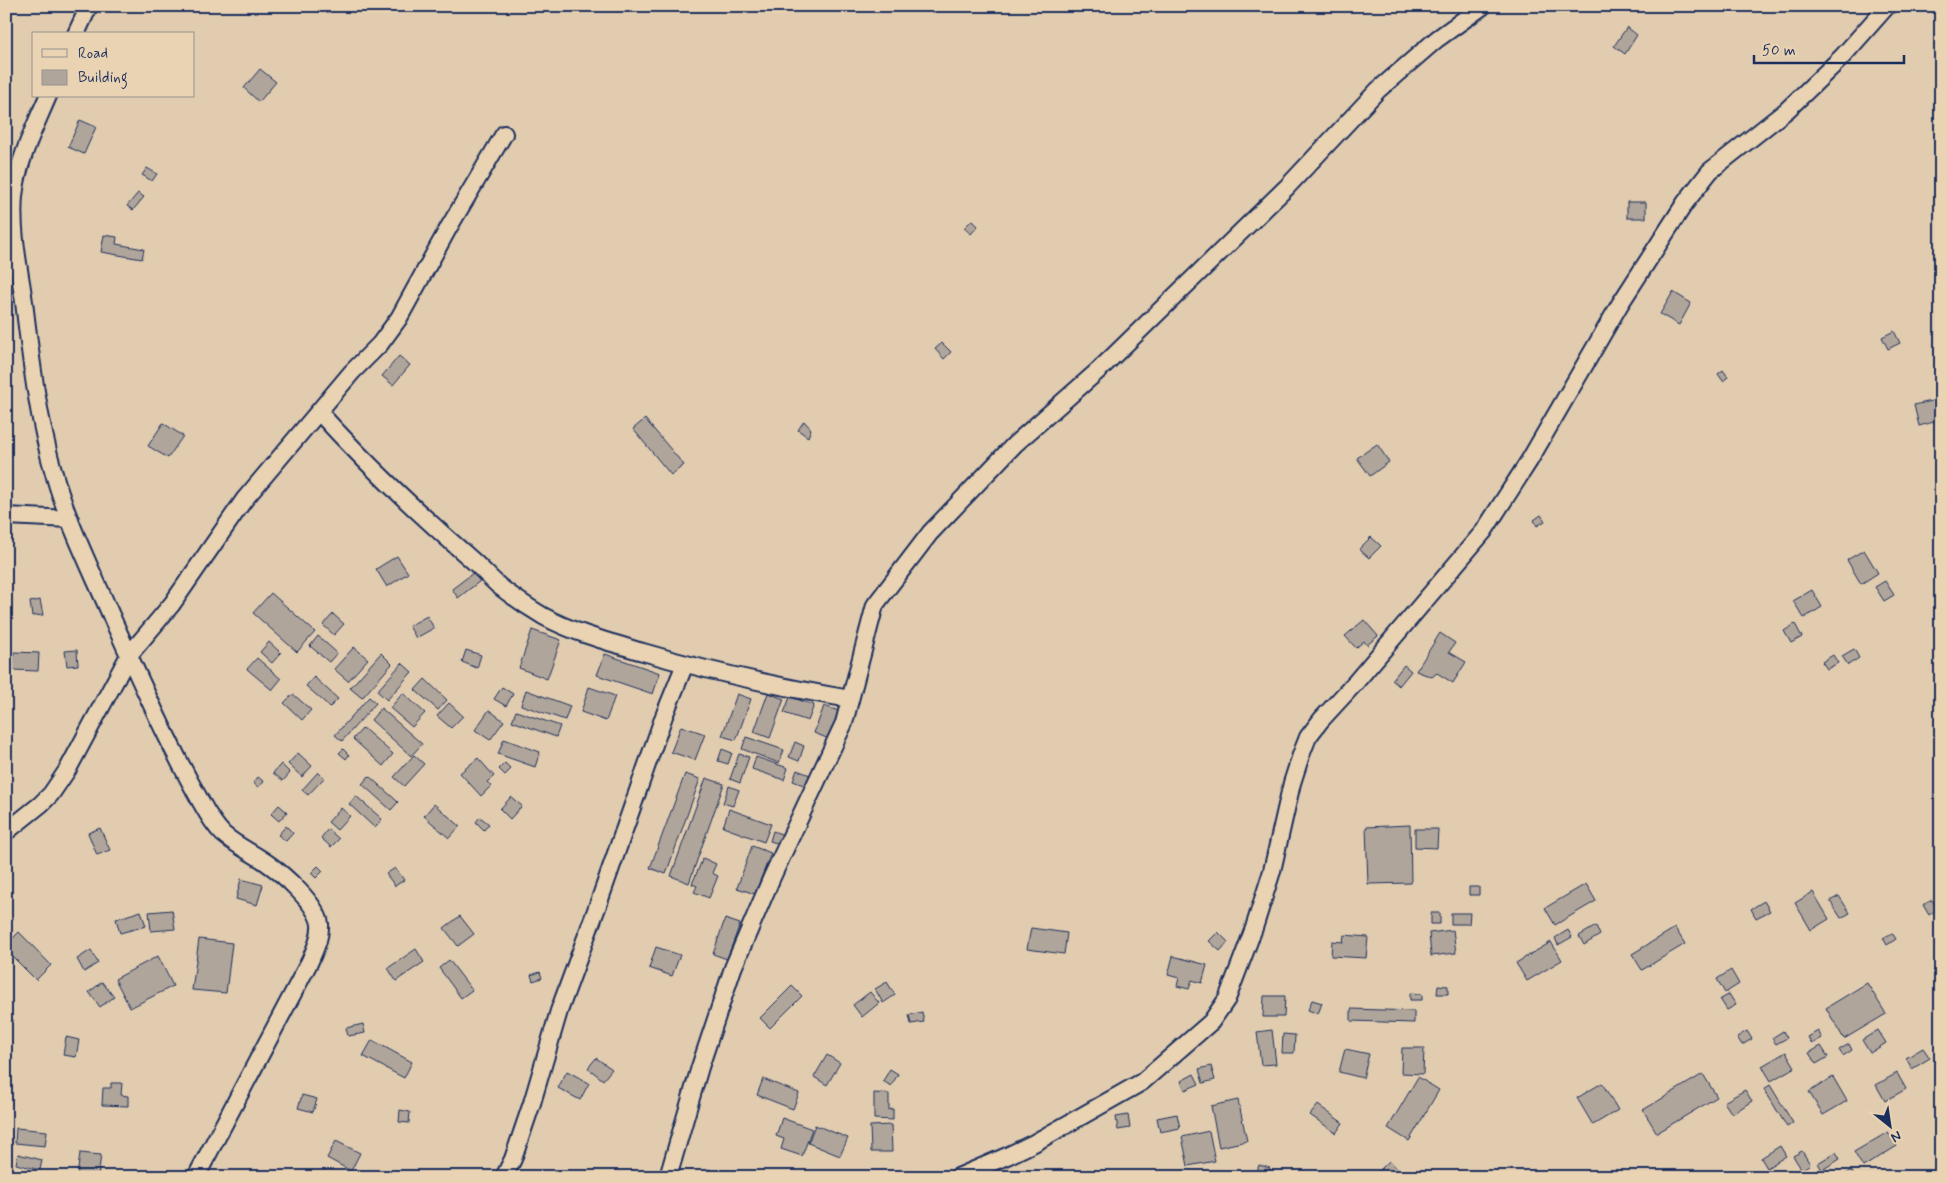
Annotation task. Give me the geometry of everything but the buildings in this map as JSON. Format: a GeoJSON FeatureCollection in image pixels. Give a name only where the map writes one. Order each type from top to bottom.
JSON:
{"type":"FeatureCollection","features":[{"type":"Feature","properties":{"kind":"street"},"geometry":{"type":"LineString","coordinates":[[77,32],[89,6]]}},
{"type":"Feature","properties":{"kind":"street"},"geometry":{"type":"LineString","coordinates":[[668,1177],[700,1067],[733,968],[780,860],[844,723],[875,605],[930,533],[1014,444],[1100,369],[1287,187],[1378,90],[1437,39],[1483,6]]}},
{"type":"Feature","properties":{"kind":"street"},"geometry":{"type":"LineString","coordinates":[[958,1177],[1034,1143],[1142,1082],[1212,1022],[1227,999],[1254,928],[1272,871],[1292,783],[1300,755],[1308,737],[1484,531],[1539,445],[1620,304],[1685,203],[1710,171],[1787,110],[1842,57],[1887,6]]}},
{"type":"Feature","properties":{"kind":"street"},"geometry":{"type":"LineString","coordinates":[[47,98],[27,143],[10,197],[37,396],[55,478],[70,519],[129,655],[173,749],[202,804],[216,825],[233,842],[267,863],[300,892],[313,908],[320,922],[320,935],[310,961],[196,1177]]}},
{"type":"Feature","properties":{"kind":"street"},"geometry":{"type":"LineString","coordinates":[[6,832],[30,814],[51,794],[68,769],[129,655],[172,604],[244,500],[352,372],[380,344],[399,318],[449,227],[504,134]]}},
{"type":"Feature","properties":{"kind":"street"},"geometry":{"type":"LineString","coordinates":[[320,412],[400,496],[500,587],[526,606],[565,627],[610,643],[770,685],[850,699]]}},
{"type":"Feature","properties":{"kind":"street"},"geometry":{"type":"LineString","coordinates":[[6,516],[70,519]]}},
{"type":"Feature","properties":{"kind":"street"},"geometry":{"type":"LineString","coordinates":[[504,1177],[513,1159],[532,1103],[559,1011],[600,902],[664,716],[685,664]]}}]}
